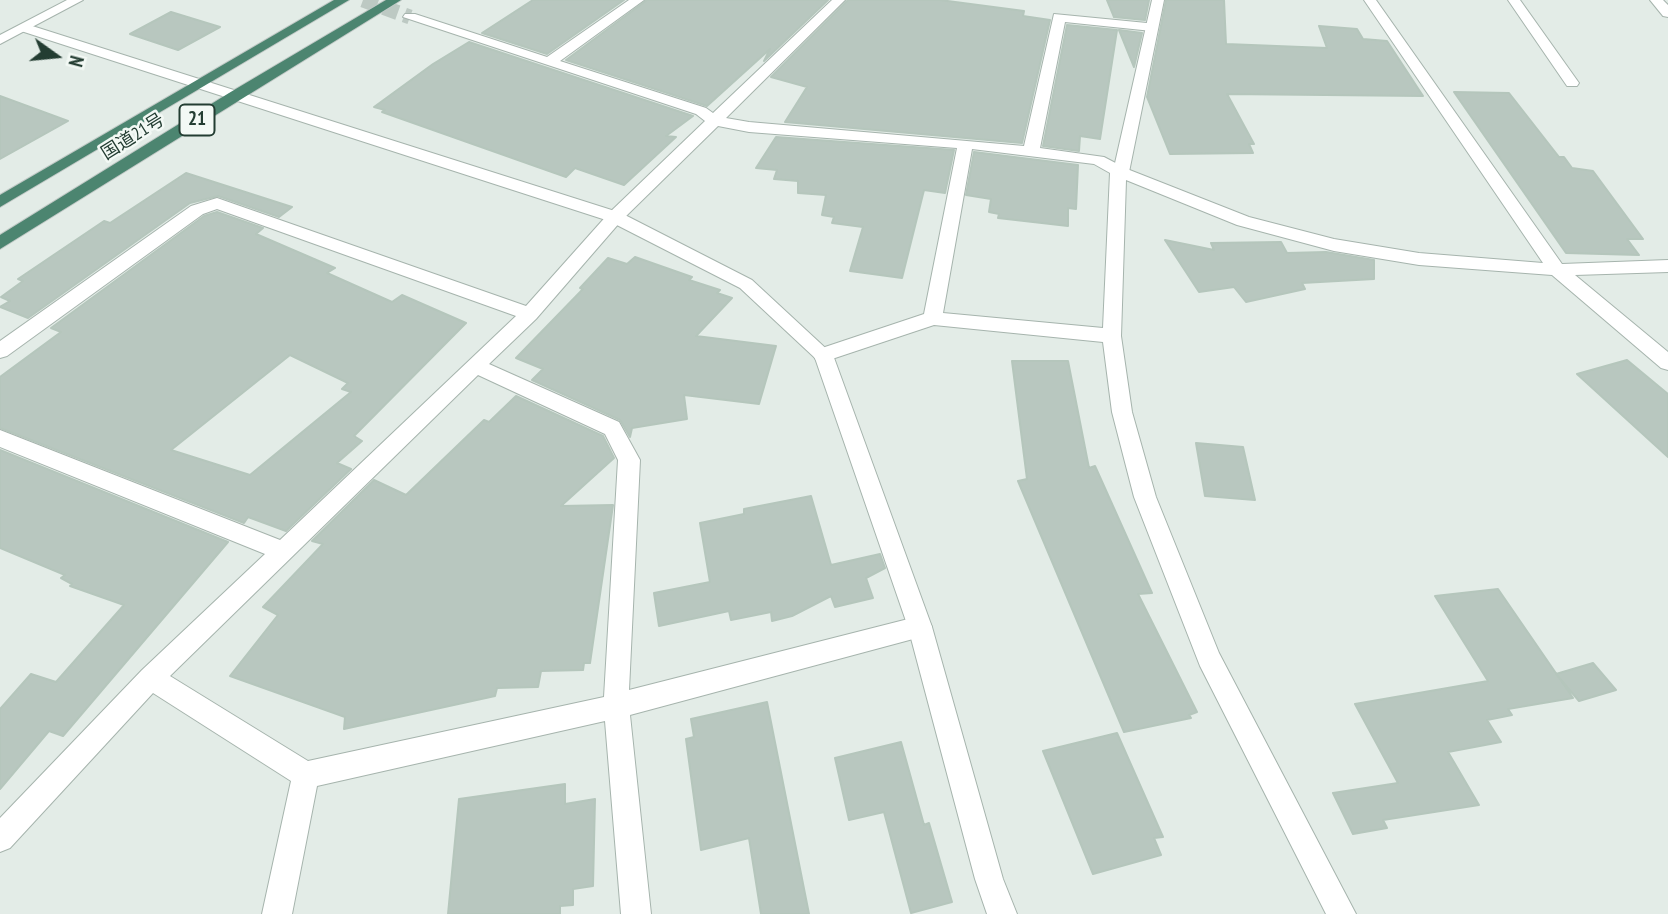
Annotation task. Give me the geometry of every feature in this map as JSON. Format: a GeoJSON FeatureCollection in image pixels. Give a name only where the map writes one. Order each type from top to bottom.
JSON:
{"type":"FeatureCollection","features":[{"type":"Feature","properties":{"kind":"highway","name":"国道21号"},"geometry":{"type":"LineString","coordinates":[[0,202],[343,0]]}},
{"type":"Feature","properties":{"kind":"highway","name":"国道21号"},"geometry":{"type":"LineString","coordinates":[[0,243],[234,96],[396,0]]}},
{"type":"Feature","properties":{"kind":"street"},"geometry":{"type":"LineString","coordinates":[[0,40],[77,0]]}},
{"type":"Feature","properties":{"kind":"street"},"geometry":{"type":"LineString","coordinates":[[550,61],[638,0]]}},
{"type":"Feature","properties":{"kind":"street"},"geometry":{"type":"LineString","coordinates":[[0,838],[151,678],[529,314],[615,218],[839,0]]}},
{"type":"Feature","properties":{"kind":"street"},"geometry":{"type":"LineString","coordinates":[[1158,0],[1121,172],[1118,173],[1112,336],[1122,412],[1145,497],[1209,658],[1341,914]]}},
{"type":"Feature","properties":{"kind":"street"},"geometry":{"type":"LineString","coordinates":[[1370,0],[1557,270],[1668,363]]}},
{"type":"Feature","properties":{"kind":"street"},"geometry":{"type":"LineString","coordinates":[[1514,0],[1572,83]]}},
{"type":"Feature","properties":{"kind":"street"},"geometry":{"type":"LineString","coordinates":[[1656,0],[1668,13]]}},
{"type":"Feature","properties":{"kind":"street"},"geometry":{"type":"LineString","coordinates":[[410,17],[701,111],[713,120],[749,127],[965,144],[1098,160],[1121,172],[1243,221],[1335,245],[1419,259],[1557,270],[1668,266]]}},
{"type":"Feature","properties":{"kind":"street"},"geometry":{"type":"LineString","coordinates":[[1031,152],[1059,17],[1152,27]]}},
{"type":"Feature","properties":{"kind":"street"},"geometry":{"type":"LineString","coordinates":[[0,19],[615,218],[746,284],[823,355],[920,627],[989,878],[1002,914]]}},
{"type":"Feature","properties":{"kind":"street"},"geometry":{"type":"LineString","coordinates":[[933,318],[965,144]]}},
{"type":"Feature","properties":{"kind":"street"},"geometry":{"type":"LineString","coordinates":[[0,351],[197,210],[217,203],[529,314]]}},
{"type":"Feature","properties":{"kind":"street"},"geometry":{"type":"LineString","coordinates":[[823,355],[933,318],[1112,336]]}},
{"type":"Feature","properties":{"kind":"street"},"geometry":{"type":"LineString","coordinates":[[476,366],[612,428],[629,460],[617,706],[636,914]]}},
{"type":"Feature","properties":{"kind":"street"},"geometry":{"type":"LineString","coordinates":[[0,438],[283,551]]}},
{"type":"Feature","properties":{"kind":"street"},"geometry":{"type":"LineString","coordinates":[[151,678],[306,775],[617,706],[920,627]]}},
{"type":"Feature","properties":{"kind":"street"},"geometry":{"type":"LineString","coordinates":[[277,914],[306,775]]}},
{"type":"Feature","properties":{"kind":"building"},"geometry":{"type":"Polygon","coordinates":[[[533,0],[624,0],[547,54],[482,33],[533,0]]]}},
{"type":"Feature","properties":{"kind":"building"},"geometry":{"type":"Polygon","coordinates":[[[647,0],[828,0],[764,61],[770,49],[707,106],[566,60],[647,0]]]}},
{"type":"Feature","properties":{"kind":"building"},"geometry":{"type":"Polygon","coordinates":[[[848,0],[940,0],[1024,11],[1023,16],[1050,20],[1022,143],[785,122],[807,87],[771,77],[848,0]]]}},
{"type":"Feature","properties":{"kind":"building"},"geometry":{"type":"Polygon","coordinates":[[[1107,0],[1149,0],[1145,20],[1114,17],[1107,0]]]}},
{"type":"Feature","properties":{"kind":"building"},"geometry":{"type":"Polygon","coordinates":[[[1166,0],[1224,0],[1226,44],[1327,48],[1319,26],[1357,29],[1363,39],[1387,41],[1423,96],[1227,94],[1254,144],[1249,144],[1253,153],[1170,154],[1147,97],[1166,0]]]}},
{"type":"Feature","properties":{"kind":"building"},"geometry":{"type":"Polygon","coordinates":[[[171,12],[220,27],[178,50],[130,34],[171,12]]]}},
{"type":"Feature","properties":{"kind":"building"},"geometry":{"type":"Polygon","coordinates":[[[1067,25],[1117,30],[1100,139],[1080,136],[1079,151],[1043,146],[1067,25]]]}},
{"type":"Feature","properties":{"kind":"building"},"geometry":{"type":"Polygon","coordinates":[[[1119,30],[1142,33],[1134,67],[1119,30]]]}},
{"type":"Feature","properties":{"kind":"building"},"geometry":{"type":"Polygon","coordinates":[[[469,42],[693,116],[666,136],[676,137],[624,185],[575,168],[566,177],[374,107],[433,64],[469,42]]]}},
{"type":"Feature","properties":{"kind":"building"},"geometry":{"type":"Polygon","coordinates":[[[1454,92],[1509,93],[1559,157],[1564,157],[1572,168],[1593,171],[1643,239],[1627,239],[1639,255],[1566,253],[1454,92]]]}},
{"type":"Feature","properties":{"kind":"building"},"geometry":{"type":"Polygon","coordinates":[[[0,96],[68,121],[0,159],[0,96]]]}},
{"type":"Feature","properties":{"kind":"building"},"geometry":{"type":"Polygon","coordinates":[[[776,137],[954,150],[945,193],[924,190],[902,278],[850,271],[863,227],[832,223],[834,217],[822,215],[826,195],[798,193],[798,181],[774,179],[777,170],[756,168],[776,137]]]}},
{"type":"Feature","properties":{"kind":"building"},"geometry":{"type":"Polygon","coordinates":[[[974,152],[1078,165],[1076,209],[1068,208],[1068,226],[998,218],[999,214],[989,212],[991,199],[966,195],[974,152]]]}},
{"type":"Feature","properties":{"kind":"building"},"geometry":{"type":"Polygon","coordinates":[[[186,173],[292,207],[279,217],[218,196],[190,203],[28,318],[0,307],[10,301],[1,297],[23,281],[18,279],[104,221],[110,223],[186,173]]]}},
{"type":"Feature","properties":{"kind":"building"},"geometry":{"type":"Polygon","coordinates":[[[217,212],[263,228],[256,234],[335,268],[327,273],[392,302],[402,295],[466,323],[354,436],[362,441],[337,463],[351,469],[286,531],[248,517],[244,523],[0,428],[0,377],[61,332],[51,328],[204,216],[217,212]],[[290,355],[171,450],[250,475],[351,392],[342,389],[348,383],[290,355]]]}},
{"type":"Feature","properties":{"kind":"building"},"geometry":{"type":"Polygon","coordinates":[[[1165,240],[1214,250],[1211,243],[1281,242],[1287,253],[1326,252],[1374,260],[1374,279],[1302,283],[1305,289],[1246,302],[1234,287],[1199,292],[1165,240]]]}},
{"type":"Feature","properties":{"kind":"building"},"geometry":{"type":"Polygon","coordinates":[[[635,257],[692,277],[689,280],[720,290],[717,293],[732,298],[696,336],[776,346],[759,404],[684,395],[687,419],[632,428],[630,437],[620,420],[532,380],[543,369],[516,358],[583,289],[580,288],[608,258],[627,264],[635,257]]]}},
{"type":"Feature","properties":{"kind":"building"},"geometry":{"type":"Polygon","coordinates":[[[1627,360],[1668,394],[1668,457],[1577,374],[1627,360]]]}},
{"type":"Feature","properties":{"kind":"building"},"geometry":{"type":"Polygon","coordinates":[[[1012,361],[1068,361],[1089,468],[1095,466],[1152,593],[1138,594],[1197,712],[1189,715],[1191,718],[1124,732],[1018,481],[1027,479],[1012,361]]]}},
{"type":"Feature","properties":{"kind":"building"},"geometry":{"type":"Polygon","coordinates":[[[516,396],[603,436],[614,458],[561,506],[613,505],[590,663],[584,663],[583,670],[541,671],[538,687],[497,688],[495,696],[344,729],[345,717],[230,676],[278,615],[263,607],[323,544],[312,541],[374,480],[406,495],[484,420],[489,422],[516,396]]]}},
{"type":"Feature","properties":{"kind":"building"},"geometry":{"type":"Polygon","coordinates":[[[1196,443],[1243,447],[1255,500],[1205,496],[1196,443]]]}},
{"type":"Feature","properties":{"kind":"building"},"geometry":{"type":"Polygon","coordinates":[[[0,450],[228,542],[63,736],[49,731],[0,789],[0,709],[31,674],[56,682],[124,605],[70,586],[72,584],[61,578],[65,575],[0,548],[0,450]]]}},
{"type":"Feature","properties":{"kind":"building"},"geometry":{"type":"Polygon","coordinates":[[[811,496],[831,565],[880,554],[885,568],[866,578],[873,598],[835,607],[831,596],[792,616],[772,621],[771,612],[731,620],[729,611],[659,626],[654,593],[710,582],[700,523],[744,514],[744,509],[811,496]]]}},
{"type":"Feature","properties":{"kind":"building"},"geometry":{"type":"Polygon","coordinates":[[[1498,589],[1573,698],[1508,709],[1512,715],[1487,720],[1501,742],[1448,752],[1479,805],[1383,820],[1387,828],[1353,834],[1333,793],[1398,783],[1355,704],[1488,681],[1435,596],[1498,589]]]}},
{"type":"Feature","properties":{"kind":"building"},"geometry":{"type":"Polygon","coordinates":[[[1593,663],[1616,690],[1579,701],[1556,674],[1593,663]]]}},
{"type":"Feature","properties":{"kind":"building"},"geometry":{"type":"Polygon","coordinates":[[[767,702],[809,914],[761,914],[749,838],[701,850],[686,739],[694,737],[691,719],[767,702]]]}},
{"type":"Feature","properties":{"kind":"building"},"geometry":{"type":"Polygon","coordinates":[[[1117,733],[1163,837],[1154,838],[1161,855],[1093,874],[1043,751],[1117,733]]]}},
{"type":"Feature","properties":{"kind":"building"},"geometry":{"type":"Polygon","coordinates":[[[901,742],[924,825],[929,823],[952,902],[911,913],[884,812],[849,820],[835,758],[901,742]]]}},
{"type":"Feature","properties":{"kind":"building"},"geometry":{"type":"Polygon","coordinates":[[[565,784],[565,804],[595,799],[593,886],[573,889],[573,905],[560,906],[560,914],[448,914],[459,799],[565,784]]]}},
{"type":"Feature","properties":{"kind":"tunnel"},"geometry":{"type":"LineString","coordinates":[[363,0],[410,17]]}}]}
